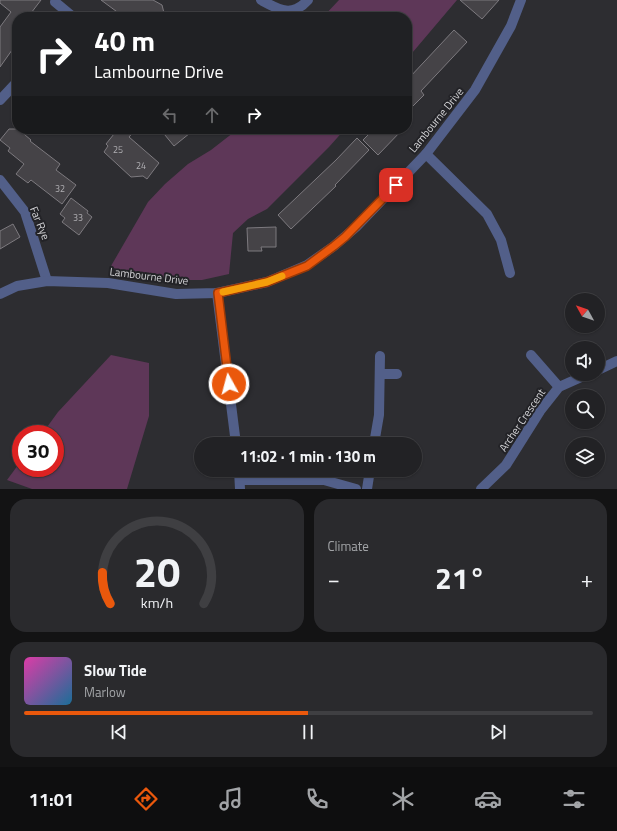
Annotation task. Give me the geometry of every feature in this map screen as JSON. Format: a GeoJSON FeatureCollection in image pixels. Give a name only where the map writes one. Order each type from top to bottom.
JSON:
{"type":"FeatureCollection","features":[{"type":"Feature","properties":{"kind":"street"},"geometry":{"type":"LineString","coordinates":[[261,0],[282,10],[290,11],[298,9],[308,0]]}},
{"type":"Feature","properties":{"kind":"street","name":"Lambourne Drive"},"geometry":{"type":"LineString","coordinates":[[0,294],[17,286],[47,281],[108,283],[176,294],[218,293],[267,282],[307,266],[356,227],[426,154],[475,90],[511,26],[521,0]]}},
{"type":"Feature","properties":{"kind":"street"},"geometry":{"type":"LineString","coordinates":[[56,2],[67,12]]}},
{"type":"Feature","properties":{"kind":"street"},"geometry":{"type":"LineString","coordinates":[[0,100],[12,87]]}},
{"type":"Feature","properties":{"kind":"street"},"geometry":{"type":"LineString","coordinates":[[426,154],[487,214],[501,240],[510,273]]}},
{"type":"Feature","properties":{"kind":"street","name":"Far Rye"},"geometry":{"type":"LineString","coordinates":[[0,180],[25,212],[47,281]]}},
{"type":"Feature","properties":{"kind":"street"},"geometry":{"type":"LineString","coordinates":[[218,293],[235,437]]}},
{"type":"Feature","properties":{"kind":"street"},"geometry":{"type":"LineString","coordinates":[[531,354],[559,387]]}},
{"type":"Feature","properties":{"kind":"street"},"geometry":{"type":"LineString","coordinates":[[375,437],[379,414],[381,374],[380,356]]}},
{"type":"Feature","properties":{"kind":"street"},"geometry":{"type":"LineString","coordinates":[[605,367],[617,361]]}},
{"type":"Feature","properties":{"kind":"street"},"geometry":{"type":"LineString","coordinates":[[381,374],[397,374]]}},
{"type":"Feature","properties":{"kind":"street","name":"Archer Crescent"},"geometry":{"type":"LineString","coordinates":[[483,488],[506,465],[540,411],[559,387],[572,381]]}},
{"type":"Feature","properties":{"kind":"street"},"geometry":{"type":"LineString","coordinates":[[367,489],[369,477]]}},
{"type":"Feature","properties":{"kind":"street"},"geometry":{"type":"LineString","coordinates":[[239,480],[324,480],[356,489]]}},
{"type":"Feature","properties":{"kind":"shaded area"},"geometry":{"type":"Polygon","coordinates":[[[339,0],[457,0],[412,53],[412,12],[328,12],[339,0]]]}},
{"type":"Feature","properties":{"kind":"shaded area"},"geometry":{"type":"Polygon","coordinates":[[[232,134],[341,134],[267,209],[248,219],[233,233],[229,274],[202,280],[176,280],[116,269],[111,266],[148,202],[165,184],[188,164],[211,150],[232,134]]]}},
{"type":"Feature","properties":{"kind":"shaded area"},"geometry":{"type":"Polygon","coordinates":[[[111,355],[149,363],[149,416],[127,489],[32,489],[7,480],[12,473],[12,477],[64,477],[64,425],[49,425],[58,412],[111,355]]]}},
{"type":"Feature","properties":{"kind":"building"},"geometry":{"type":"Polygon","coordinates":[[[0,0],[41,0],[32,12],[12,12],[12,50],[0,67],[0,27],[11,12],[0,3],[0,0]]]}},
{"type":"Feature","properties":{"kind":"building"},"geometry":{"type":"Polygon","coordinates":[[[101,0],[153,0],[162,5],[164,12],[117,12],[101,0]]]}},
{"type":"Feature","properties":{"kind":"building"},"geometry":{"type":"Polygon","coordinates":[[[460,0],[499,0],[482,19],[460,0]]]}},
{"type":"Feature","properties":{"kind":"building"},"geometry":{"type":"Polygon","coordinates":[[[454,30],[467,42],[421,91],[424,95],[412,107],[412,75],[454,30]]]}},
{"type":"Feature","properties":{"kind":"building"},"geometry":{"type":"Polygon","coordinates":[[[9,129],[12,129],[12,134],[24,134],[31,140],[30,141],[60,164],[56,170],[76,185],[62,204],[31,180],[28,183],[16,174],[24,164],[8,151],[10,148],[0,140],[9,129]]]}},
{"type":"Feature","properties":{"kind":"building"},"geometry":{"type":"Polygon","coordinates":[[[114,134],[132,134],[129,137],[159,163],[147,179],[143,176],[131,177],[104,152],[108,146],[106,144],[114,134]]]}},
{"type":"Feature","properties":{"kind":"building"},"geometry":{"type":"Polygon","coordinates":[[[164,134],[189,134],[174,146],[164,134]]]}},
{"type":"Feature","properties":{"kind":"building"},"geometry":{"type":"Polygon","coordinates":[[[369,134],[398,134],[378,155],[363,140],[369,134]]]}},
{"type":"Feature","properties":{"kind":"building"},"geometry":{"type":"Polygon","coordinates":[[[357,138],[369,150],[335,185],[336,186],[291,229],[278,215],[357,138]]]}},
{"type":"Feature","properties":{"kind":"building"},"geometry":{"type":"Polygon","coordinates":[[[71,198],[88,211],[87,213],[92,217],[79,235],[62,222],[65,218],[60,214],[71,198]]]}},
{"type":"Feature","properties":{"kind":"building"},"geometry":{"type":"Polygon","coordinates":[[[13,224],[20,237],[0,249],[0,231],[13,224]]]}},
{"type":"Feature","properties":{"kind":"building"},"geometry":{"type":"Polygon","coordinates":[[[276,227],[276,247],[261,247],[262,251],[248,251],[247,228],[276,227]]]}},
{"type":"Feature","properties":{"kind":"slow traffic"},"geometry":{"type":"LineString","coordinates":[[223,292],[267,282],[282,276]]}},
{"type":"Feature","properties":{"kind":"route"},"geometry":{"type":"LineString","coordinates":[[229,384],[218,293],[267,282],[307,266],[356,227],[396,185]]}}]}
